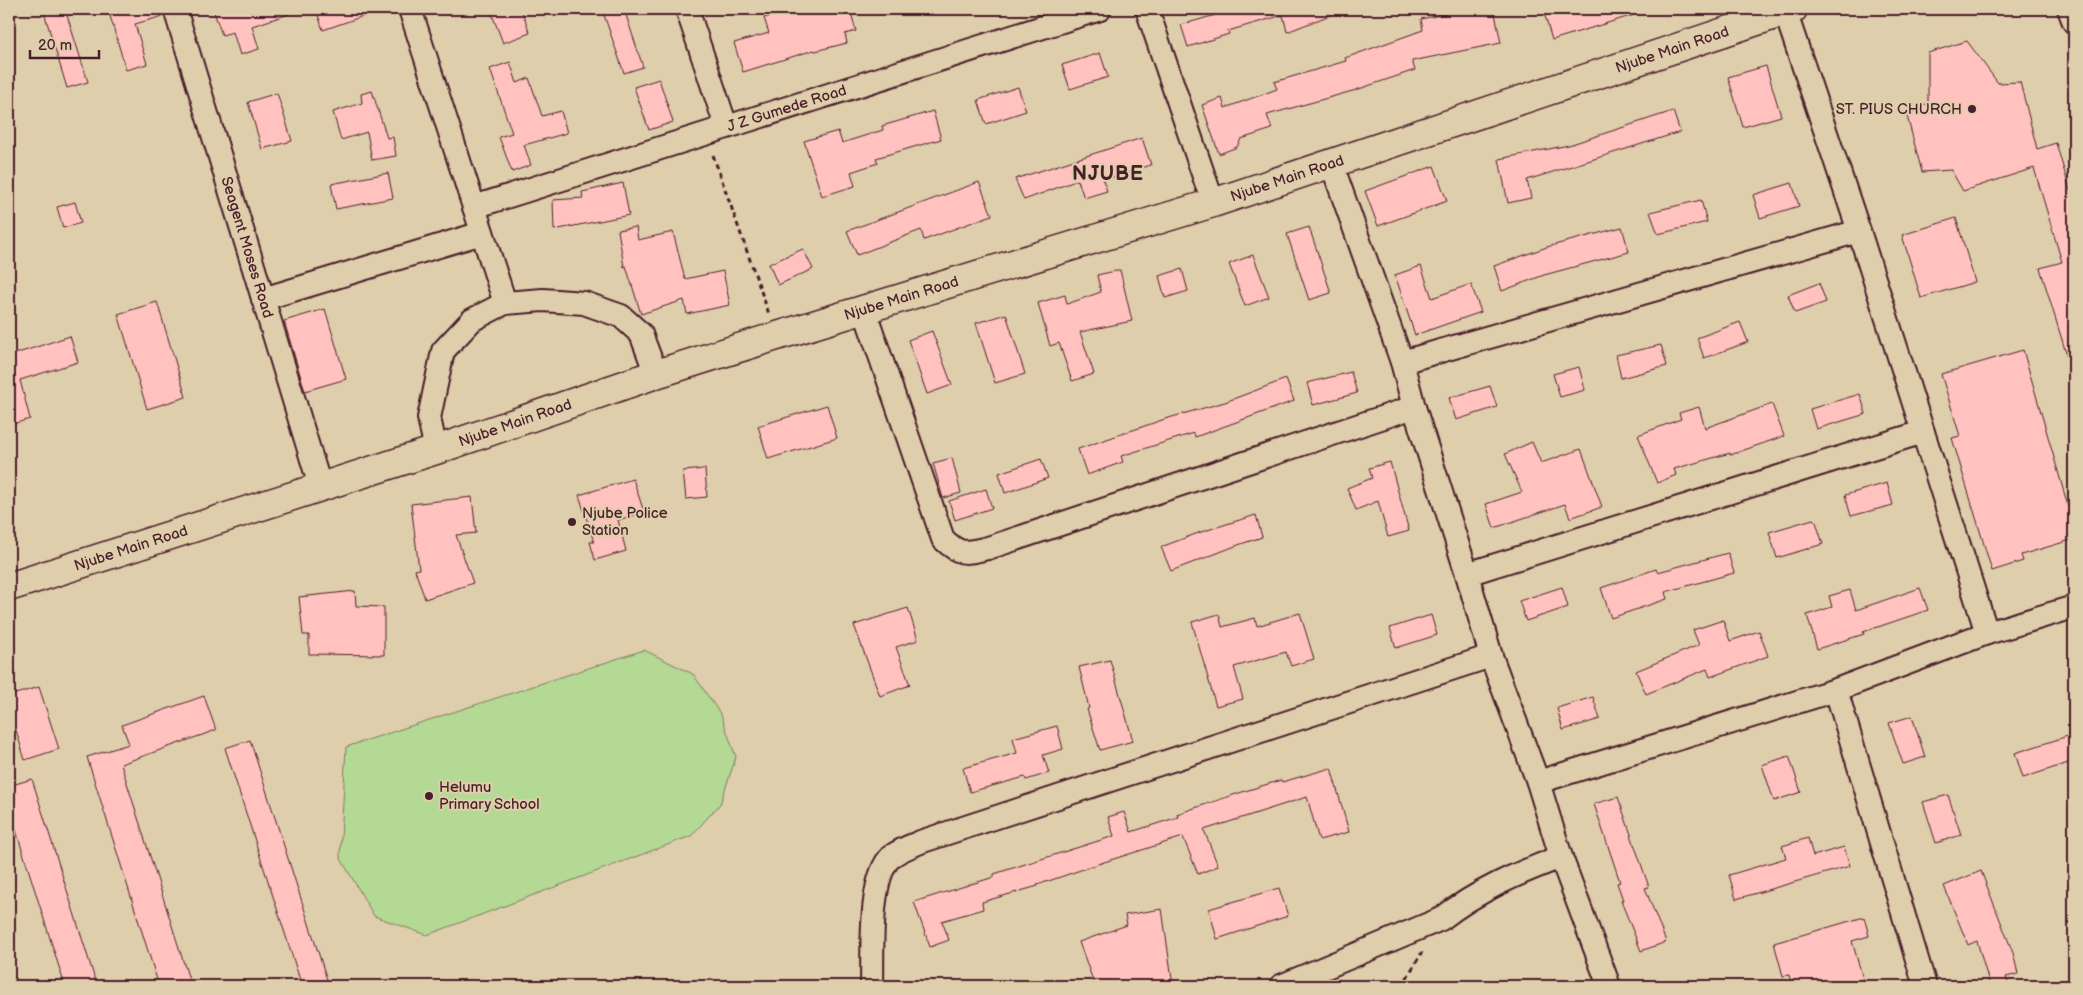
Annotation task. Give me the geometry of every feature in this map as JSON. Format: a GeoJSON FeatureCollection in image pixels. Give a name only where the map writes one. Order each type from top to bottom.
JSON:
{"type":"FeatureCollection","features":[{"type":"Feature","properties":{"kind":"street","name":"Seagent Moses Road"},"geometry":{"type":"LineString","coordinates":[[174,9],[320,486]]}},
{"type":"Feature","properties":{"kind":"street"},"geometry":{"type":"LineString","coordinates":[[410,9],[505,303]]}},
{"type":"Feature","properties":{"kind":"street"},"geometry":{"type":"LineString","coordinates":[[688,9],[715,129]]}},
{"type":"Feature","properties":{"kind":"street","name":"J Z Gumede Road"},"geometry":{"type":"LineString","coordinates":[[474,207],[715,129],[1100,9]]}},
{"type":"Feature","properties":{"kind":"street"},"geometry":{"type":"LineString","coordinates":[[1148,9],[1213,203]]}},
{"type":"Feature","properties":{"kind":"street"},"geometry":{"type":"LineString","coordinates":[[2069,9],[2074,22]]}},
{"type":"Feature","properties":{"kind":"street"},"geometry":{"type":"LineString","coordinates":[[1789,10],[1987,633]]}},
{"type":"Feature","properties":{"kind":"street","name":"Njube Main Road"},"geometry":{"type":"LineString","coordinates":[[9,587],[436,450],[656,374],[1213,203],[1789,10]]}},
{"type":"Feature","properties":{"kind":"street"},"geometry":{"type":"LineString","coordinates":[[1331,162],[1402,362],[1414,407],[1491,656],[1538,782],[1561,857],[1609,986]]}},
{"type":"Feature","properties":{"kind":"street"},"geometry":{"type":"LineString","coordinates":[[1402,362],[1859,231]]}},
{"type":"Feature","properties":{"kind":"street"},"geometry":{"type":"LineString","coordinates":[[263,300],[482,233]]}},
{"type":"Feature","properties":{"kind":"street"},"geometry":{"type":"LineString","coordinates":[[436,450],[429,418],[443,351],[472,320],[505,303],[543,300],[584,303],[621,316],[641,334],[656,374]]}},
{"type":"Feature","properties":{"kind":"street"},"geometry":{"type":"LineString","coordinates":[[864,309],[943,539],[955,551],[967,553],[988,548],[1414,407]]}},
{"type":"Feature","properties":{"kind":"street"},"geometry":{"type":"LineString","coordinates":[[1467,574],[1923,432]]}},
{"type":"Feature","properties":{"kind":"street"},"geometry":{"type":"LineString","coordinates":[[1538,782],[1836,690],[1987,633],[2074,607]]}},
{"type":"Feature","properties":{"kind":"street"},"geometry":{"type":"LineString","coordinates":[[872,986],[875,894],[881,874],[891,857],[906,848],[1491,656]]}},
{"type":"Feature","properties":{"kind":"street"},"geometry":{"type":"LineString","coordinates":[[1836,690],[1924,986]]}},
{"type":"Feature","properties":{"kind":"street"},"geometry":{"type":"LineString","coordinates":[[1281,986],[1440,918],[1484,890],[1561,857]]}},
{"type":"Feature","properties":{"kind":"path"},"geometry":{"type":"LineString","coordinates":[[715,129],[777,336]]}},
{"type":"Feature","properties":{"kind":"green space"},"geometry":{"type":"Polygon","coordinates":[[[644,650],[693,674],[721,715],[736,757],[720,804],[691,836],[427,935],[374,916],[340,857],[346,747],[644,650]]]}},
{"type":"Feature","properties":{"kind":"building"},"geometry":{"type":"Polygon","coordinates":[[[43,9],[65,9],[88,82],[67,88],[43,9]]]}},
{"type":"Feature","properties":{"kind":"building"},"geometry":{"type":"Polygon","coordinates":[[[108,9],[162,9],[163,16],[135,24],[147,64],[126,70],[108,9]]]}},
{"type":"Feature","properties":{"kind":"building"},"geometry":{"type":"Polygon","coordinates":[[[213,9],[292,9],[292,13],[252,26],[259,49],[240,55],[233,32],[222,35],[213,9]]]}},
{"type":"Feature","properties":{"kind":"building"},"geometry":{"type":"Polygon","coordinates":[[[316,9],[375,9],[375,12],[323,30],[316,9]]]}},
{"type":"Feature","properties":{"kind":"building"},"geometry":{"type":"Polygon","coordinates":[[[490,9],[521,9],[530,33],[503,43],[490,9]]]}},
{"type":"Feature","properties":{"kind":"building"},"geometry":{"type":"Polygon","coordinates":[[[602,9],[624,9],[643,67],[624,73],[602,9]]]}},
{"type":"Feature","properties":{"kind":"building"},"geometry":{"type":"Polygon","coordinates":[[[796,9],[850,9],[856,31],[845,34],[847,43],[814,50],[743,72],[734,43],[769,33],[764,18],[796,9]]]}},
{"type":"Feature","properties":{"kind":"building"},"geometry":{"type":"Polygon","coordinates":[[[1236,9],[1343,10],[1287,32],[1283,15],[1228,31],[1229,34],[1188,47],[1181,25],[1236,9]]]}},
{"type":"Feature","properties":{"kind":"building"},"geometry":{"type":"Polygon","coordinates":[[[1469,9],[1494,9],[1501,43],[1412,61],[1415,70],[1356,90],[1267,115],[1272,129],[1241,139],[1237,147],[1219,154],[1202,105],[1222,98],[1225,108],[1277,89],[1274,82],[1346,61],[1345,58],[1423,30],[1421,19],[1469,9]]]}},
{"type":"Feature","properties":{"kind":"building"},"geometry":{"type":"Polygon","coordinates":[[[1543,9],[1639,9],[1640,13],[1552,40],[1543,9]]]}},
{"type":"Feature","properties":{"kind":"building","name":"ST. PIUS CHURCH"},"geometry":{"type":"Polygon","coordinates":[[[1967,41],[1998,83],[2020,82],[2037,149],[2056,143],[2074,204],[2074,366],[2070,366],[2040,268],[2062,262],[2034,168],[1963,191],[1951,170],[1922,172],[1907,116],[1928,103],[1928,53],[1967,41]]]}},
{"type":"Feature","properties":{"kind":"building"},"geometry":{"type":"Polygon","coordinates":[[[1100,53],[1108,77],[1070,89],[1062,65],[1100,53]]]}},
{"type":"Feature","properties":{"kind":"building"},"geometry":{"type":"Polygon","coordinates":[[[510,62],[517,83],[529,78],[542,116],[561,111],[567,133],[524,145],[531,165],[512,172],[499,137],[512,133],[490,69],[510,62]]]}},
{"type":"Feature","properties":{"kind":"building"},"geometry":{"type":"Polygon","coordinates":[[[1766,66],[1781,116],[1743,127],[1728,77],[1766,66]]]}},
{"type":"Feature","properties":{"kind":"building"},"geometry":{"type":"Polygon","coordinates":[[[659,79],[673,122],[649,130],[634,87],[659,79]]]}},
{"type":"Feature","properties":{"kind":"building"},"geometry":{"type":"Polygon","coordinates":[[[1018,87],[1026,111],[986,124],[978,100],[1018,87]]]}},
{"type":"Feature","properties":{"kind":"building"},"geometry":{"type":"Polygon","coordinates":[[[372,91],[387,138],[393,137],[396,156],[372,160],[367,132],[341,140],[333,112],[362,103],[361,94],[372,91]]]}},
{"type":"Feature","properties":{"kind":"building"},"geometry":{"type":"Polygon","coordinates":[[[277,93],[292,141],[262,149],[248,102],[277,93]]]}},
{"type":"Feature","properties":{"kind":"building"},"geometry":{"type":"Polygon","coordinates":[[[933,111],[941,139],[876,158],[878,163],[851,172],[855,186],[822,196],[804,141],[838,131],[842,143],[883,130],[882,126],[933,111]]]}},
{"type":"Feature","properties":{"kind":"building"},"geometry":{"type":"Polygon","coordinates":[[[1673,111],[1680,132],[1527,180],[1531,198],[1508,203],[1499,159],[1569,145],[1673,111]]]}},
{"type":"Feature","properties":{"kind":"building"},"geometry":{"type":"Polygon","coordinates":[[[1142,138],[1151,165],[1103,180],[1107,191],[1084,198],[1078,180],[1024,200],[1015,179],[1142,138]]]}},
{"type":"Feature","properties":{"kind":"building"},"geometry":{"type":"Polygon","coordinates":[[[1434,166],[1447,201],[1378,226],[1365,191],[1434,166]]]}},
{"type":"Feature","properties":{"kind":"building"},"geometry":{"type":"Polygon","coordinates":[[[388,173],[393,198],[336,209],[331,184],[388,173]]]}},
{"type":"Feature","properties":{"kind":"building"},"geometry":{"type":"Polygon","coordinates":[[[979,182],[992,215],[924,240],[921,230],[857,255],[847,231],[979,182]]]}},
{"type":"Feature","properties":{"kind":"building"},"geometry":{"type":"Polygon","coordinates":[[[623,183],[629,215],[554,230],[553,200],[583,198],[582,192],[623,183]]]}},
{"type":"Feature","properties":{"kind":"building"},"geometry":{"type":"Polygon","coordinates":[[[1792,183],[1799,206],[1760,218],[1753,195],[1792,183]]]}},
{"type":"Feature","properties":{"kind":"building"},"geometry":{"type":"Polygon","coordinates":[[[1701,200],[1707,222],[1658,234],[1650,212],[1701,200]]]}},
{"type":"Feature","properties":{"kind":"building"},"geometry":{"type":"Polygon","coordinates":[[[75,202],[81,223],[63,228],[57,207],[75,202]]]}},
{"type":"Feature","properties":{"kind":"building"},"geometry":{"type":"Polygon","coordinates":[[[1956,218],[1975,282],[1921,298],[1902,235],[1956,218]]]}},
{"type":"Feature","properties":{"kind":"building"},"geometry":{"type":"Polygon","coordinates":[[[636,227],[638,240],[673,232],[685,279],[723,271],[730,305],[687,314],[684,300],[641,314],[626,266],[624,267],[618,230],[636,227]]]}},
{"type":"Feature","properties":{"kind":"building"},"geometry":{"type":"Polygon","coordinates":[[[1309,227],[1331,293],[1309,300],[1287,234],[1309,227]]]}},
{"type":"Feature","properties":{"kind":"building"},"geometry":{"type":"Polygon","coordinates":[[[1622,227],[1629,252],[1544,275],[1502,291],[1494,266],[1547,247],[1622,227]]]}},
{"type":"Feature","properties":{"kind":"building"},"geometry":{"type":"Polygon","coordinates":[[[803,249],[813,269],[778,285],[769,264],[803,249]]]}},
{"type":"Feature","properties":{"kind":"building"},"geometry":{"type":"Polygon","coordinates":[[[1253,255],[1269,297],[1245,306],[1229,264],[1253,255]]]}},
{"type":"Feature","properties":{"kind":"building"},"geometry":{"type":"Polygon","coordinates":[[[1421,266],[1432,298],[1471,284],[1481,312],[1415,335],[1395,275],[1421,266]]]}},
{"type":"Feature","properties":{"kind":"building"},"geometry":{"type":"Polygon","coordinates":[[[1182,269],[1188,291],[1165,298],[1159,276],[1182,269]]]}},
{"type":"Feature","properties":{"kind":"building"},"geometry":{"type":"Polygon","coordinates":[[[1120,270],[1132,321],[1080,332],[1094,374],[1072,381],[1059,343],[1050,346],[1038,303],[1065,295],[1067,304],[1101,292],[1097,275],[1120,270]]]}},
{"type":"Feature","properties":{"kind":"building"},"geometry":{"type":"Polygon","coordinates":[[[1819,283],[1826,302],[1795,313],[1788,295],[1819,283]]]}},
{"type":"Feature","properties":{"kind":"building"},"geometry":{"type":"Polygon","coordinates":[[[157,302],[186,397],[147,409],[118,314],[157,302]]]}},
{"type":"Feature","properties":{"kind":"building"},"geometry":{"type":"Polygon","coordinates":[[[325,309],[346,379],[305,391],[284,321],[325,309]]]}},
{"type":"Feature","properties":{"kind":"building"},"geometry":{"type":"Polygon","coordinates":[[[1006,314],[1025,374],[995,383],[976,323],[1006,314]]]}},
{"type":"Feature","properties":{"kind":"building"},"geometry":{"type":"Polygon","coordinates":[[[1740,322],[1748,342],[1704,358],[1697,338],[1740,322]]]}},
{"type":"Feature","properties":{"kind":"building"},"geometry":{"type":"Polygon","coordinates":[[[932,331],[952,385],[927,394],[908,340],[932,331]]]}},
{"type":"Feature","properties":{"kind":"building"},"geometry":{"type":"Polygon","coordinates":[[[70,336],[78,362],[20,380],[30,419],[9,425],[9,356],[70,336]]]}},
{"type":"Feature","properties":{"kind":"building"},"geometry":{"type":"Polygon","coordinates":[[[1661,345],[1667,366],[1621,378],[1616,355],[1661,345]]]}},
{"type":"Feature","properties":{"kind":"building"},"geometry":{"type":"Polygon","coordinates":[[[2023,350],[2074,527],[2074,539],[2021,555],[2023,561],[1992,571],[1952,438],[1960,436],[1941,374],[2023,350]]]}},
{"type":"Feature","properties":{"kind":"building"},"geometry":{"type":"Polygon","coordinates":[[[1579,367],[1585,390],[1560,397],[1553,374],[1579,367]]]}},
{"type":"Feature","properties":{"kind":"building"},"geometry":{"type":"Polygon","coordinates":[[[1351,372],[1357,393],[1313,405],[1307,383],[1351,372]]]}},
{"type":"Feature","properties":{"kind":"building"},"geometry":{"type":"Polygon","coordinates":[[[1286,379],[1294,401],[1195,437],[1194,433],[1121,456],[1123,462],[1087,475],[1078,449],[1165,419],[1225,402],[1286,379]]]}},
{"type":"Feature","properties":{"kind":"building"},"geometry":{"type":"Polygon","coordinates":[[[1490,386],[1497,407],[1456,420],[1449,398],[1490,386]]]}},
{"type":"Feature","properties":{"kind":"building"},"geometry":{"type":"Polygon","coordinates":[[[1860,394],[1866,414],[1816,429],[1810,409],[1860,394]]]}},
{"type":"Feature","properties":{"kind":"building"},"geometry":{"type":"Polygon","coordinates":[[[1772,404],[1784,436],[1730,455],[1730,453],[1674,469],[1676,475],[1657,483],[1638,435],[1681,419],[1679,413],[1699,407],[1705,428],[1772,404]]]}},
{"type":"Feature","properties":{"kind":"building"},"geometry":{"type":"Polygon","coordinates":[[[827,405],[837,438],[768,459],[758,426],[827,405]]]}},
{"type":"Feature","properties":{"kind":"building"},"geometry":{"type":"Polygon","coordinates":[[[1532,442],[1541,463],[1581,449],[1602,507],[1570,518],[1565,504],[1494,528],[1486,504],[1522,492],[1505,454],[1532,442]]]}},
{"type":"Feature","properties":{"kind":"building"},"geometry":{"type":"Polygon","coordinates":[[[952,458],[961,493],[943,498],[933,463],[952,458]]]}},
{"type":"Feature","properties":{"kind":"building"},"geometry":{"type":"Polygon","coordinates":[[[1041,459],[1048,478],[1005,493],[999,473],[1041,459]]]}},
{"type":"Feature","properties":{"kind":"building"},"geometry":{"type":"Polygon","coordinates":[[[1390,462],[1409,531],[1388,537],[1378,501],[1356,510],[1347,488],[1372,478],[1369,468],[1390,462]]]}},
{"type":"Feature","properties":{"kind":"building"},"geometry":{"type":"Polygon","coordinates":[[[705,469],[707,497],[686,499],[683,471],[705,469]]]}},
{"type":"Feature","properties":{"kind":"building"},"geometry":{"type":"Polygon","coordinates":[[[633,479],[644,512],[618,520],[626,551],[595,560],[590,542],[594,542],[579,495],[633,479]]]}},
{"type":"Feature","properties":{"kind":"building"},"geometry":{"type":"Polygon","coordinates":[[[1887,483],[1893,505],[1851,516],[1845,495],[1887,483]]]}},
{"type":"Feature","properties":{"kind":"building"},"geometry":{"type":"Polygon","coordinates":[[[986,489],[992,508],[955,520],[949,501],[986,489]]]}},
{"type":"Feature","properties":{"kind":"building"},"geometry":{"type":"Polygon","coordinates":[[[472,497],[476,533],[456,535],[473,583],[425,599],[415,570],[419,569],[411,504],[472,497]]]}},
{"type":"Feature","properties":{"kind":"building"},"geometry":{"type":"Polygon","coordinates":[[[1256,515],[1262,537],[1171,571],[1161,547],[1256,515]]]}},
{"type":"Feature","properties":{"kind":"building"},"geometry":{"type":"Polygon","coordinates":[[[1813,519],[1816,522],[1823,544],[1777,558],[1769,532],[1813,519]]]}},
{"type":"Feature","properties":{"kind":"building"},"geometry":{"type":"Polygon","coordinates":[[[1728,553],[1734,573],[1665,592],[1667,599],[1611,618],[1601,588],[1656,569],[1658,572],[1728,553]]]}},
{"type":"Feature","properties":{"kind":"building"},"geometry":{"type":"Polygon","coordinates":[[[1562,587],[1568,607],[1526,621],[1519,601],[1562,587]]]}},
{"type":"Feature","properties":{"kind":"building"},"geometry":{"type":"Polygon","coordinates":[[[1920,588],[1928,610],[1817,649],[1807,615],[1832,607],[1829,596],[1850,590],[1856,610],[1920,588]]]}},
{"type":"Feature","properties":{"kind":"building"},"geometry":{"type":"Polygon","coordinates":[[[355,591],[356,606],[384,607],[384,655],[309,654],[309,635],[303,635],[299,597],[355,591]]]}},
{"type":"Feature","properties":{"kind":"building"},"geometry":{"type":"Polygon","coordinates":[[[908,608],[918,640],[896,647],[910,685],[880,696],[854,625],[908,608]]]}},
{"type":"Feature","properties":{"kind":"building"},"geometry":{"type":"Polygon","coordinates":[[[1300,613],[1314,659],[1291,666],[1286,652],[1234,667],[1243,699],[1216,706],[1192,622],[1219,614],[1222,627],[1255,618],[1257,626],[1300,613]]]}},
{"type":"Feature","properties":{"kind":"building"},"geometry":{"type":"Polygon","coordinates":[[[1431,615],[1437,635],[1396,648],[1390,628],[1431,615]]]}},
{"type":"Feature","properties":{"kind":"building"},"geometry":{"type":"Polygon","coordinates":[[[1723,620],[1730,641],[1759,631],[1768,656],[1710,677],[1707,669],[1646,694],[1636,671],[1699,645],[1693,630],[1723,620]]]}},
{"type":"Feature","properties":{"kind":"building"},"geometry":{"type":"Polygon","coordinates":[[[1110,660],[1133,741],[1100,750],[1087,709],[1089,708],[1079,667],[1110,660]]]}},
{"type":"Feature","properties":{"kind":"building"},"geometry":{"type":"Polygon","coordinates":[[[39,687],[59,749],[25,760],[16,730],[9,732],[9,696],[39,687]]]}},
{"type":"Feature","properties":{"kind":"building"},"geometry":{"type":"Polygon","coordinates":[[[204,696],[216,730],[121,764],[191,986],[159,986],[87,757],[129,744],[122,725],[204,696]]]}},
{"type":"Feature","properties":{"kind":"building"},"geometry":{"type":"Polygon","coordinates":[[[1593,697],[1600,719],[1563,730],[1557,708],[1593,697]]]}},
{"type":"Feature","properties":{"kind":"building"},"geometry":{"type":"Polygon","coordinates":[[[1912,716],[1925,757],[1903,764],[1889,723],[1912,716]]]}},
{"type":"Feature","properties":{"kind":"building"},"geometry":{"type":"Polygon","coordinates":[[[1057,726],[1063,749],[1043,755],[1049,773],[1026,780],[1025,777],[970,792],[963,768],[1017,753],[1013,738],[1057,726]]]}},
{"type":"Feature","properties":{"kind":"building"},"geometry":{"type":"Polygon","coordinates":[[[2074,734],[2074,761],[2023,778],[2015,753],[2074,734]]]}},
{"type":"Feature","properties":{"kind":"building"},"geometry":{"type":"Polygon","coordinates":[[[250,740],[329,986],[302,986],[225,748],[250,740]]]}},
{"type":"Feature","properties":{"kind":"building"},"geometry":{"type":"Polygon","coordinates":[[[1789,756],[1801,792],[1774,801],[1762,765],[1789,756]]]}},
{"type":"Feature","properties":{"kind":"building"},"geometry":{"type":"Polygon","coordinates":[[[1331,768],[1349,832],[1319,840],[1307,797],[1204,830],[1218,866],[1198,874],[1183,837],[1101,863],[1038,886],[982,902],[983,909],[942,921],[949,940],[930,947],[914,902],[994,877],[994,874],[1114,836],[1108,817],[1124,812],[1131,832],[1178,817],[1177,814],[1239,793],[1281,780],[1282,782],[1331,768]]]}},
{"type":"Feature","properties":{"kind":"building"},"geometry":{"type":"Polygon","coordinates":[[[32,779],[97,986],[65,986],[9,808],[9,786],[32,779]]]}},
{"type":"Feature","properties":{"kind":"building"},"geometry":{"type":"Polygon","coordinates":[[[1948,795],[1961,835],[1936,843],[1923,802],[1948,795]]]}},
{"type":"Feature","properties":{"kind":"building"},"geometry":{"type":"Polygon","coordinates":[[[1618,797],[1649,887],[1645,888],[1666,942],[1641,951],[1621,901],[1623,900],[1617,883],[1620,882],[1594,804],[1618,797]]]}},
{"type":"Feature","properties":{"kind":"building"},"geometry":{"type":"Polygon","coordinates":[[[1808,838],[1813,856],[1844,847],[1850,866],[1736,899],[1729,875],[1786,858],[1782,846],[1808,838]]]}},
{"type":"Feature","properties":{"kind":"building"},"geometry":{"type":"Polygon","coordinates":[[[1981,871],[2013,953],[2018,974],[2006,977],[2009,986],[1990,986],[1977,941],[1968,945],[1944,886],[1981,871]]]}},
{"type":"Feature","properties":{"kind":"building"},"geometry":{"type":"Polygon","coordinates":[[[1279,888],[1288,916],[1217,939],[1209,909],[1279,888]]]}},
{"type":"Feature","properties":{"kind":"building"},"geometry":{"type":"Polygon","coordinates":[[[1162,909],[1173,986],[1095,986],[1079,942],[1127,925],[1125,915],[1162,909]]]}},
{"type":"Feature","properties":{"kind":"building"},"geometry":{"type":"Polygon","coordinates":[[[1864,917],[1869,936],[1852,941],[1863,979],[1837,986],[1792,986],[1789,975],[1783,976],[1774,943],[1864,917]]]}},
{"type":"Feature","properties":{"kind":"place","name":"ST. PIUS CHURCH"},"geometry":{"type":"Point","coordinates":[1972,109]}},
{"type":"Feature","properties":{"kind":"place","name":"Njube Police Station"},"geometry":{"type":"Point","coordinates":[572,522]}},
{"type":"Feature","properties":{"kind":"place","name":"Helumu Primary School"},"geometry":{"type":"Point","coordinates":[429,796]}},
{"type":"Feature","properties":{"kind":"district","name":"NJUBE"},"geometry":{"type":"Point","coordinates":[1108,174]}}]}
